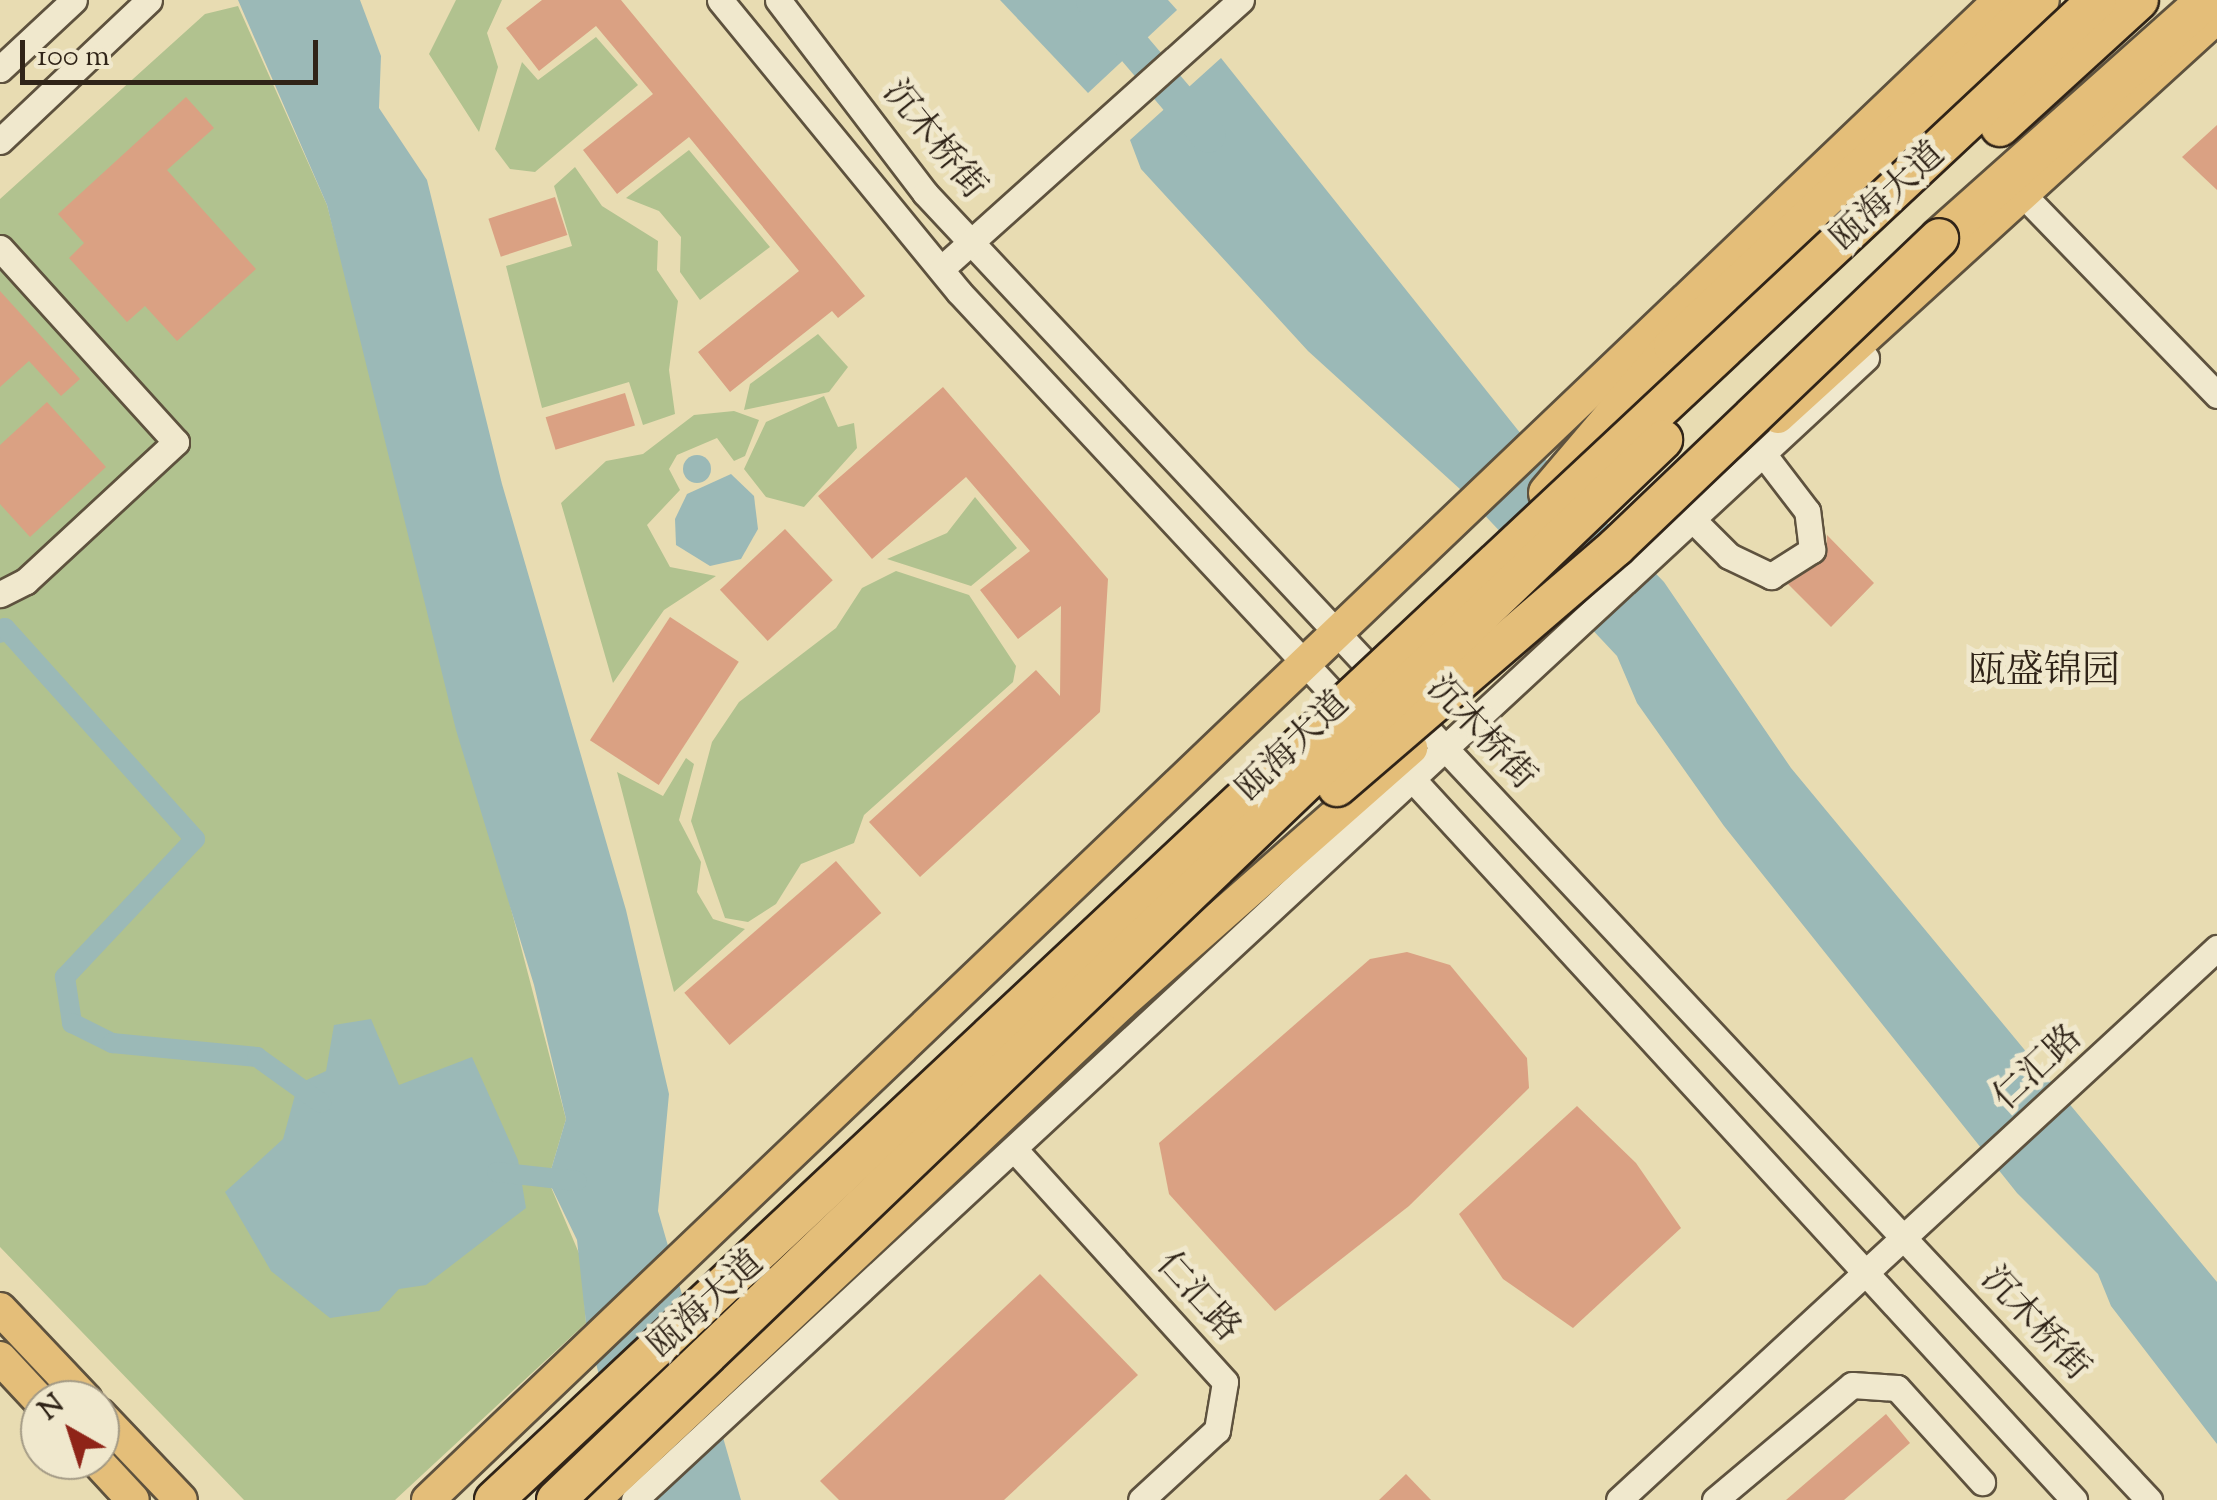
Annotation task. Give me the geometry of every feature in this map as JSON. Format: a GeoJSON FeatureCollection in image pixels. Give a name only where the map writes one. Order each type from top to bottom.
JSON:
{"type":"FeatureCollection","features":[{"type":"Feature","properties":{"kind":"highway"},"geometry":{"type":"LineString","coordinates":[[1468,580],[1674,346],[2040,0]]}},
{"type":"Feature","properties":{"kind":"highway","name":"瓯海大道"},"geometry":{"type":"LineString","coordinates":[[494,1500],[796,1226],[1468,580],[1716,362],[2098,0]]}},
{"type":"Feature","properties":{"kind":"highway","name":"瓯海大道"},"geometry":{"type":"LineString","coordinates":[[556,1500],[1130,957],[1740,366],[2139,0]]}},
{"type":"Feature","properties":{"kind":"highway"},"geometry":{"type":"LineString","coordinates":[[1130,957],[1602,560],[1939,238],[2206,0]]}},
{"type":"Feature","properties":{"kind":"main road","name":"瓯海大道"},"geometry":{"type":"LineString","coordinates":[[428,1500],[710,1238],[2000,0]]}},
{"type":"Feature","properties":{"kind":"main road","name":"瓯海大道"},"geometry":{"type":"LineString","coordinates":[[620,1495],[720,1402],[1120,1004],[1405,771],[1565,627],[1620,560],[2217,16]]}},
{"type":"Feature","properties":{"kind":"main road"},"geometry":{"type":"LineString","coordinates":[[0,1309],[67,1380]]}},
{"type":"Feature","properties":{"kind":"main road"},"geometry":{"type":"LineString","coordinates":[[120,1436],[181,1500]]}},
{"type":"Feature","properties":{"kind":"main road"},"geometry":{"type":"LineString","coordinates":[[115,1480],[134,1500]]}},
{"type":"Feature","properties":{"kind":"street"},"geometry":{"type":"LineString","coordinates":[[0,69],[74,0]]}},
{"type":"Feature","properties":{"kind":"street"},"geometry":{"type":"LineString","coordinates":[[0,141],[149,0]]}},
{"type":"Feature","properties":{"kind":"street"},"geometry":{"type":"LineString","coordinates":[[720,0],[941,268],[2074,1500]]}},
{"type":"Feature","properties":{"kind":"street","name":"沉木桥街"},"geometry":{"type":"LineString","coordinates":[[778,0],[970,241],[2150,1500]]}},
{"type":"Feature","properties":{"kind":"street"},"geometry":{"type":"LineString","coordinates":[[941,268],[1241,0]]}},
{"type":"Feature","properties":{"kind":"street"},"geometry":{"type":"LineString","coordinates":[[1565,627],[1654,559],[2217,34]]}},
{"type":"Feature","properties":{"kind":"street"},"geometry":{"type":"LineString","coordinates":[[2032,204],[2217,395]]}},
{"type":"Feature","properties":{"kind":"street"},"geometry":{"type":"LineString","coordinates":[[0,248],[176,442],[26,581],[0,594]]}},
{"type":"Feature","properties":{"kind":"street"},"geometry":{"type":"LineString","coordinates":[[1694,522],[1730,556],[1770,576],[1812,550],[1807,511],[1764,455]]}},
{"type":"Feature","properties":{"kind":"street"},"geometry":{"type":"LineString","coordinates":[[720,1402],[1014,1149],[1405,771]]}},
{"type":"Feature","properties":{"kind":"street","name":"仁汇路"},"geometry":{"type":"LineString","coordinates":[[1620,1500],[2073,1087],[2217,948]]}},
{"type":"Feature","properties":{"kind":"street"},"geometry":{"type":"LineString","coordinates":[[1083,1085],[1120,1004]]}},
{"type":"Feature","properties":{"kind":"street","name":"仁汇路"},"geometry":{"type":"LineString","coordinates":[[1014,1149],[1225,1382],[1217,1430],[1141,1500]]}},
{"type":"Feature","properties":{"kind":"street"},"geometry":{"type":"LineString","coordinates":[[1714,1500],[1852,1385],[1896,1388],[1982,1482]]}},
{"type":"Feature","properties":{"kind":"green space"},"geometry":{"type":"Polygon","coordinates":[[[456,0],[502,0],[487,33],[498,67],[479,132],[429,54],[456,0]]]}},
{"type":"Feature","properties":{"kind":"green space"},"geometry":{"type":"Polygon","coordinates":[[[238,6],[327,205],[566,1119],[548,1180],[581,1258],[586,1323],[395,1500],[244,1500],[0,1247],[0,199],[205,14],[238,6]]]}},
{"type":"Feature","properties":{"kind":"green space"},"geometry":{"type":"Polygon","coordinates":[[[596,37],[638,85],[535,172],[510,169],[495,149],[522,62],[538,80],[596,37]]]}},
{"type":"Feature","properties":{"kind":"green space"},"geometry":{"type":"Polygon","coordinates":[[[689,150],[770,247],[700,300],[680,272],[681,237],[659,211],[626,198],[689,150]]]}},
{"type":"Feature","properties":{"kind":"green space"},"geometry":{"type":"Polygon","coordinates":[[[575,167],[602,206],[658,241],[657,270],[678,301],[669,370],[675,414],[643,425],[629,382],[542,408],[506,266],[572,246],[554,186],[575,167]]]}},
{"type":"Feature","properties":{"kind":"green space"},"geometry":{"type":"Polygon","coordinates":[[[818,334],[848,367],[829,392],[744,410],[750,384],[818,334]]]}},
{"type":"Feature","properties":{"kind":"green space"},"geometry":{"type":"Polygon","coordinates":[[[824,396],[838,427],[854,423],[857,448],[804,507],[766,497],[744,469],[766,422],[824,396]]]}},
{"type":"Feature","properties":{"kind":"green space"},"geometry":{"type":"Polygon","coordinates":[[[734,411],[759,420],[745,456],[734,461],[717,438],[677,455],[669,469],[680,490],[647,525],[670,567],[716,576],[664,610],[613,683],[561,503],[606,461],[643,454],[694,415],[734,411]]]}},
{"type":"Feature","properties":{"kind":"green space"},"geometry":{"type":"Polygon","coordinates":[[[975,497],[1017,548],[971,586],[887,559],[947,533],[975,497]]]}},
{"type":"Feature","properties":{"kind":"green space"},"geometry":{"type":"Polygon","coordinates":[[[896,571],[969,595],[1016,666],[1013,682],[864,815],[854,843],[801,864],[776,904],[748,922],[725,918],[691,821],[712,742],[739,702],[836,628],[862,588],[896,571]]]}},
{"type":"Feature","properties":{"kind":"green space"},"geometry":{"type":"Polygon","coordinates":[[[686,758],[694,764],[679,820],[701,862],[697,892],[713,919],[745,929],[674,992],[617,772],[663,796],[686,758]]]}},
{"type":"Feature","properties":{"kind":"water"},"geometry":{"type":"Polygon","coordinates":[[[238,0],[360,0],[381,56],[379,108],[427,180],[502,484],[626,910],[669,1094],[658,1211],[741,1500],[630,1500],[586,1323],[577,1240],[548,1180],[566,1119],[534,985],[456,730],[327,205],[238,0]]]}},
{"type":"Feature","properties":{"kind":"water"},"geometry":{"type":"Polygon","coordinates":[[[1000,0],[1168,0],[1177,10],[1088,93],[1000,0]]]}},
{"type":"Feature","properties":{"kind":"water"},"geometry":{"type":"Polygon","coordinates":[[[1221,58],[1521,434],[1664,582],[1791,768],[2217,1282],[2217,1444],[2111,1306],[2098,1274],[2017,1193],[1724,826],[1637,703],[1617,656],[1461,490],[1308,351],[1141,169],[1130,140],[1221,58]]]}},
{"type":"Feature","properties":{"kind":"water"},"geometry":{"type":"Polygon","coordinates":[[[697,455],[707,459],[711,469],[707,479],[697,483],[687,479],[683,469],[687,459],[697,455]]]}},
{"type":"Feature","properties":{"kind":"water"},"geometry":{"type":"Polygon","coordinates":[[[731,474],[754,496],[758,529],[741,559],[710,566],[676,545],[675,519],[687,494],[731,474]]]}},
{"type":"Feature","properties":{"kind":"water"},"geometry":{"type":"Polygon","coordinates":[[[371,1019],[399,1085],[472,1057],[518,1160],[526,1208],[426,1285],[399,1289],[379,1311],[330,1318],[271,1271],[225,1192],[283,1139],[298,1084],[326,1071],[334,1025],[371,1019]]]}},
{"type":"Feature","properties":{"kind":"building"},"geometry":{"type":"Polygon","coordinates":[[[542,0],[621,0],[865,296],[838,318],[832,311],[730,392],[698,352],[799,271],[689,137],[617,194],[583,150],[653,94],[596,26],[539,71],[506,28],[542,0]]]}},
{"type":"Feature","properties":{"kind":"building"},"geometry":{"type":"Polygon","coordinates":[[[186,97],[214,128],[167,170],[256,269],[177,341],[145,306],[127,322],[69,258],[84,243],[58,214],[186,97]]]}},
{"type":"Feature","properties":{"kind":"building"},"geometry":{"type":"Polygon","coordinates":[[[2217,125],[2217,190],[2182,157],[2217,125]]]}},
{"type":"Feature","properties":{"kind":"building"},"geometry":{"type":"Polygon","coordinates":[[[555,197],[567,235],[501,257],[488,219],[555,197]]]}},
{"type":"Feature","properties":{"kind":"building"},"geometry":{"type":"Polygon","coordinates":[[[0,291],[80,379],[61,396],[29,361],[0,387],[0,291]]]}},
{"type":"Feature","properties":{"kind":"building"},"geometry":{"type":"Polygon","coordinates":[[[943,387],[1108,579],[1100,712],[920,877],[869,822],[1036,670],[1060,696],[1061,606],[1018,639],[980,590],[1030,551],[966,477],[872,559],[818,496],[943,387]]]}},
{"type":"Feature","properties":{"kind":"building"},"geometry":{"type":"Polygon","coordinates":[[[625,393],[635,426],[556,450],[546,417],[625,393]]]}},
{"type":"Feature","properties":{"kind":"building"},"geometry":{"type":"Polygon","coordinates":[[[47,402],[106,467],[30,537],[0,504],[0,445],[47,402]]]}},
{"type":"Feature","properties":{"kind":"building"},"geometry":{"type":"Polygon","coordinates":[[[785,529],[833,580],[768,641],[720,590],[785,529]]]}},
{"type":"Feature","properties":{"kind":"building"},"geometry":{"type":"Polygon","coordinates":[[[1827,535],[1874,583],[1831,627],[1788,584],[1826,558],[1827,535]]]}},
{"type":"Feature","properties":{"kind":"building"},"geometry":{"type":"Polygon","coordinates":[[[670,617],[739,662],[659,785],[590,740],[670,617]]]}},
{"type":"Feature","properties":{"kind":"building"},"geometry":{"type":"Polygon","coordinates":[[[836,861],[881,913],[730,1045],[684,993],[836,861]]]}},
{"type":"Feature","properties":{"kind":"building"},"geometry":{"type":"Polygon","coordinates":[[[1407,952],[1450,965],[1527,1058],[1529,1088],[1409,1206],[1275,1311],[1169,1194],[1159,1143],[1370,959],[1407,952]]]}},
{"type":"Feature","properties":{"kind":"building"},"geometry":{"type":"Polygon","coordinates":[[[1577,1106],[1636,1163],[1681,1228],[1573,1328],[1503,1279],[1459,1214],[1577,1106]]]}},
{"type":"Feature","properties":{"kind":"building"},"geometry":{"type":"Polygon","coordinates":[[[1040,1274],[1138,1375],[1004,1500],[839,1500],[820,1481],[1040,1274]]]}},
{"type":"Feature","properties":{"kind":"building"},"geometry":{"type":"Polygon","coordinates":[[[1886,1414],[1910,1443],[1844,1500],[1786,1500],[1886,1414]]]}},
{"type":"Feature","properties":{"kind":"building"},"geometry":{"type":"Polygon","coordinates":[[[1406,1474],[1431,1500],[1379,1500],[1406,1474]]]}},
{"type":"Feature","properties":{"kind":"waterway"},"geometry":{"type":"LineString","coordinates":[[1093,0],[1208,135]]}},
{"type":"Feature","properties":{"kind":"waterway"},"geometry":{"type":"LineString","coordinates":[[0,633],[5,628],[195,839],[65,977],[72,1023],[112,1043],[257,1057],[321,1103]]}},
{"type":"Feature","properties":{"kind":"waterway"},"geometry":{"type":"LineString","coordinates":[[497,1172],[576,1181]]}},
{"type":"Feature","properties":{"kind":"district","name":"瓯盛锦园"},"geometry":{"type":"Point","coordinates":[2044,674]}}]}
